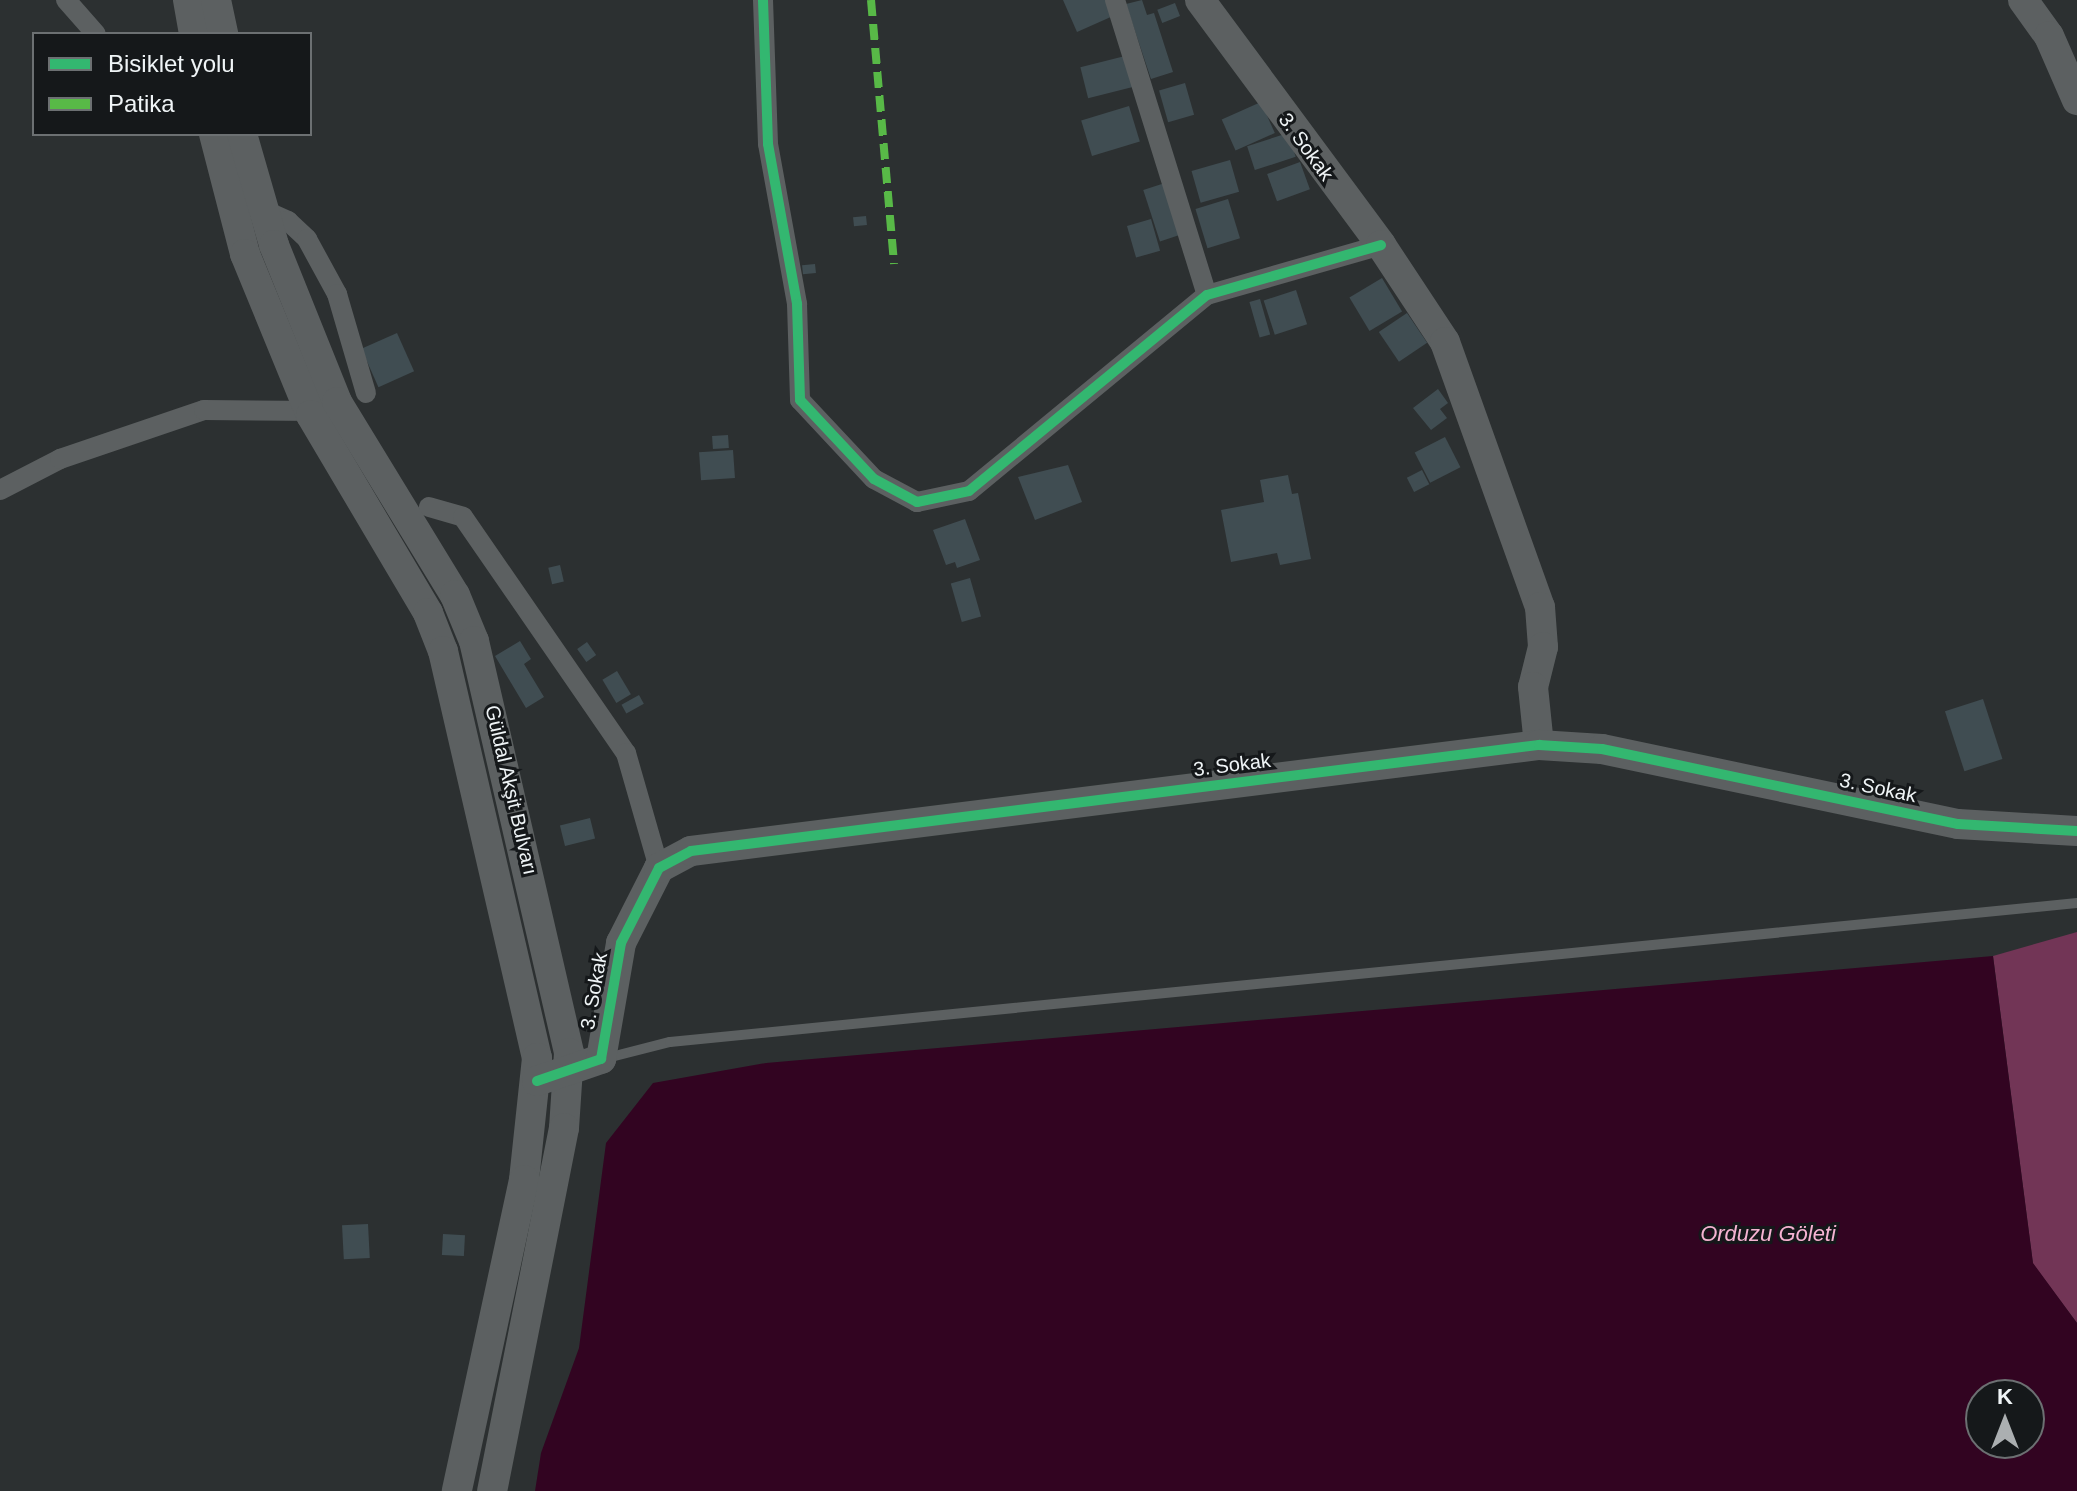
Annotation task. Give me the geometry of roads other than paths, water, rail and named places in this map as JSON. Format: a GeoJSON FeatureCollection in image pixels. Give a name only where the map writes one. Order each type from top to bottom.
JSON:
{"type":"FeatureCollection","features":[{"type":"Feature","properties":{"kind":"main road"},"geometry":{"type":"LineString","coordinates":[[188,0],[194,32]]}},
{"type":"Feature","properties":{"kind":"main road"},"geometry":{"type":"LineString","coordinates":[[216,0],[223,32]]}},
{"type":"Feature","properties":{"kind":"main road","name":"3. Sokak"},"geometry":{"type":"LineString","coordinates":[[1200,0],[1381,245],[1445,342],[1535,588],[1543,627],[1533,687],[1539,745]]}},
{"type":"Feature","properties":{"kind":"main road"},"geometry":{"type":"LineString","coordinates":[[2023,0],[2049,36],[2077,100]]}},
{"type":"Feature","properties":{"kind":"main road","name":"Güldal Akşit Bulvarı"},"geometry":{"type":"LineString","coordinates":[[215,136],[245,254],[428,613],[443,651],[528,1009],[537,1081],[524,1180],[457,1491]]}},
{"type":"Feature","properties":{"kind":"main road","name":"Güldal Akşit Bulvarı"},"geometry":{"type":"LineString","coordinates":[[243,136],[261,209],[324,408],[455,595],[474,641],[556,991],[569,1073],[564,1128],[492,1491]]}},
{"type":"Feature","properties":{"kind":"main road","name":"3. Sokak"},"geometry":{"type":"LineString","coordinates":[[537,1081],[569,1073],[601,1059],[621,943],[659,868],[691,851],[1539,745],[1602,749],[1958,824],[2077,831]]}},
{"type":"Feature","properties":{"kind":"street"},"geometry":{"type":"LineString","coordinates":[[66,0],[94,32]]}},
{"type":"Feature","properties":{"kind":"street"},"geometry":{"type":"LineString","coordinates":[[763,0],[768,144],[797,304],[800,400],[874,479],[917,502],[969,491],[1207,295],[1381,245]]}},
{"type":"Feature","properties":{"kind":"street"},"geometry":{"type":"LineString","coordinates":[[1115,0],[1207,295]]}},
{"type":"Feature","properties":{"kind":"street"},"geometry":{"type":"LineString","coordinates":[[261,209],[288,221],[307,239],[337,294],[366,393]]}},
{"type":"Feature","properties":{"kind":"street"},"geometry":{"type":"LineString","coordinates":[[0,490],[60,459],[204,410],[324,408]]}},
{"type":"Feature","properties":{"kind":"street"},"geometry":{"type":"LineString","coordinates":[[429,507],[463,517],[626,753],[659,868]]}},
{"type":"Feature","properties":{"kind":"lane"},"geometry":{"type":"LineString","coordinates":[[601,1059],[670,1042],[2077,903]]}},
{"type":"Feature","properties":{"kind":"water","name":"Orduzu Göleti"},"geometry":{"type":"Polygon","coordinates":[[[1993,956],[2033,1263],[2077,1323],[2077,1491],[535,1491],[541,1453],[579,1348],[606,1143],[653,1083],[766,1063],[1993,956]]]}}]}
